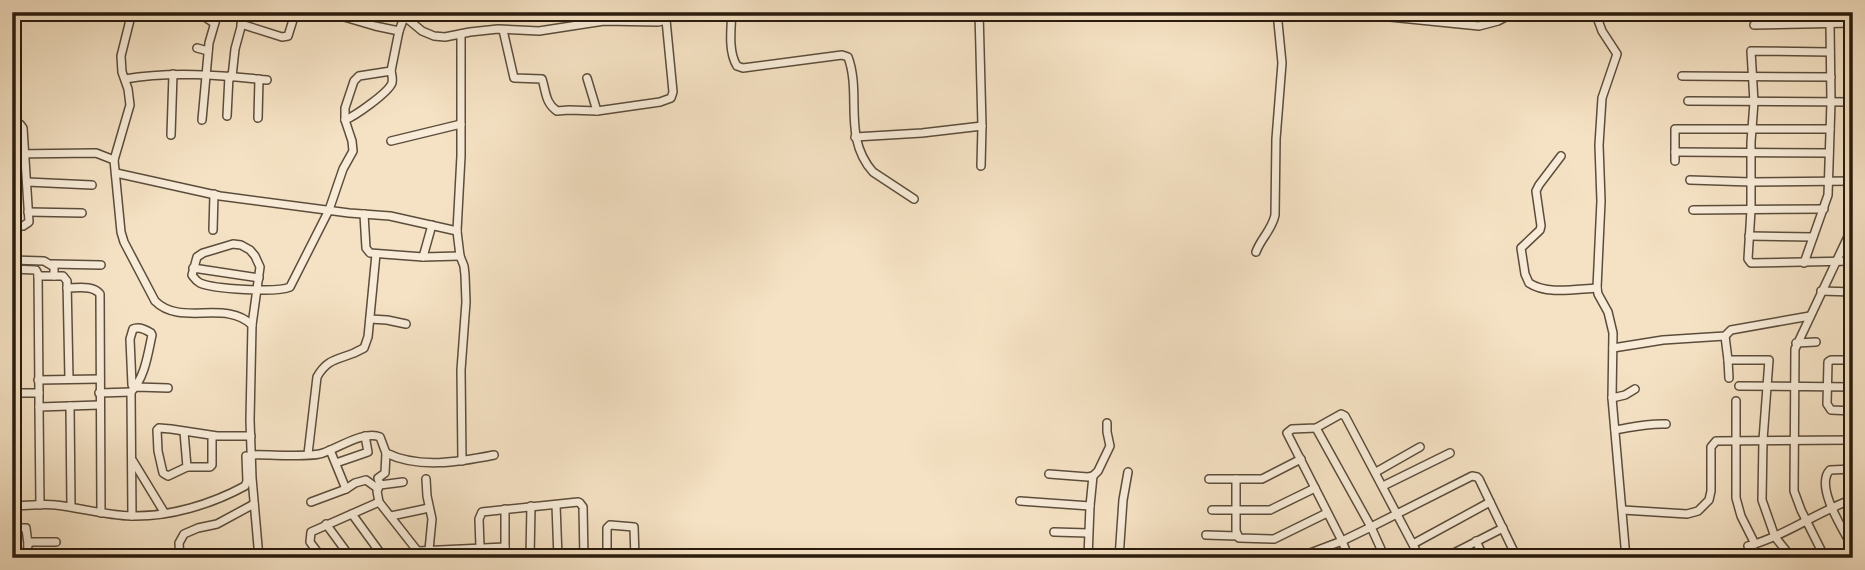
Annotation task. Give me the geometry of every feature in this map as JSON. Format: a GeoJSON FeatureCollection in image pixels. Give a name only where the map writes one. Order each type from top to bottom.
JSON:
{"type":"FeatureCollection","features":[{"type":"Feature","properties":{"kind":"street"},"geometry":{"type":"LineString","coordinates":[[132,12],[121,56],[130,105],[114,160],[124,242],[155,301],[160,305],[173,312],[237,315],[252,325]]}},
{"type":"Feature","properties":{"kind":"street"},"geometry":{"type":"LineString","coordinates":[[202,120],[208,51],[218,12]]}},
{"type":"Feature","properties":{"kind":"street"},"geometry":{"type":"LineString","coordinates":[[227,116],[230,77],[245,12]]}},
{"type":"Feature","properties":{"kind":"street"},"geometry":{"type":"LineString","coordinates":[[345,120],[358,114],[393,82],[391,71],[405,14],[422,31],[445,37],[485,30],[539,31],[604,21],[658,22],[666,20],[672,12]]}},
{"type":"Feature","properties":{"kind":"street"},"geometry":{"type":"LineString","coordinates":[[732,12],[732,51],[737,66],[743,68],[828,56],[842,55],[848,58],[852,72],[855,137],[869,167],[914,199]]}},
{"type":"Feature","properties":{"kind":"street"},"geometry":{"type":"LineString","coordinates":[[979,12],[981,166]]}},
{"type":"Feature","properties":{"kind":"street"},"geometry":{"type":"LineString","coordinates":[[1256,252],[1273,225],[1275,215],[1276,139],[1282,63],[1277,12]]}},
{"type":"Feature","properties":{"kind":"street"},"geometry":{"type":"LineString","coordinates":[[1376,12],[1390,17],[1479,26],[1498,22],[1515,12]]}},
{"type":"Feature","properties":{"kind":"street"},"geometry":{"type":"LineString","coordinates":[[1595,12],[1617,57],[1602,97],[1597,288],[1612,325],[1612,398],[1626,558]]}},
{"type":"Feature","properties":{"kind":"street"},"geometry":{"type":"LineString","coordinates":[[1804,262],[1828,195],[1831,12]]}},
{"type":"Feature","properties":{"kind":"street"},"geometry":{"type":"LineString","coordinates":[[241,24],[282,37],[288,36],[296,16],[334,14],[399,31]]}},
{"type":"Feature","properties":{"kind":"street"},"geometry":{"type":"LineString","coordinates":[[205,17],[214,23]]}},
{"type":"Feature","properties":{"kind":"street"},"geometry":{"type":"LineString","coordinates":[[503,30],[514,78],[542,79],[547,100],[557,111],[597,111],[665,101],[673,96],[666,20]]}},
{"type":"Feature","properties":{"kind":"street"},"geometry":{"type":"LineString","coordinates":[[1754,25],[1853,23]]}},
{"type":"Feature","properties":{"kind":"street"},"geometry":{"type":"LineString","coordinates":[[461,34],[457,231],[464,266],[466,302],[461,370],[462,461]]}},
{"type":"Feature","properties":{"kind":"street"},"geometry":{"type":"LineString","coordinates":[[197,48],[208,51]]}},
{"type":"Feature","properties":{"kind":"street"},"geometry":{"type":"LineString","coordinates":[[1830,52],[1751,51],[1754,102],[1748,259],[1751,263],[1853,261]]}},
{"type":"Feature","properties":{"kind":"street"},"geometry":{"type":"LineString","coordinates":[[12,506],[52,504],[132,516],[206,504],[245,486],[251,436],[252,325],[255,290],[260,268],[256,256],[246,247],[228,244],[197,257],[193,268],[192,275],[201,283],[255,290],[282,290],[290,287],[329,210],[350,156],[353,146],[345,120],[345,108],[354,81],[359,76],[391,71]]}},
{"type":"Feature","properties":{"kind":"street"},"geometry":{"type":"LineString","coordinates":[[125,79],[173,74],[263,80],[258,118]]}},
{"type":"Feature","properties":{"kind":"street"},"geometry":{"type":"LineString","coordinates":[[171,135],[173,74]]}},
{"type":"Feature","properties":{"kind":"street"},"geometry":{"type":"LineString","coordinates":[[1682,76],[1830,77]]}},
{"type":"Feature","properties":{"kind":"street"},"geometry":{"type":"LineString","coordinates":[[587,78],[597,111]]}},
{"type":"Feature","properties":{"kind":"street"},"geometry":{"type":"LineString","coordinates":[[1688,101],[1853,102]]}},
{"type":"Feature","properties":{"kind":"street"},"geometry":{"type":"LineString","coordinates":[[12,122],[23,128],[29,212],[29,222],[26,225],[12,226]]}},
{"type":"Feature","properties":{"kind":"street"},"geometry":{"type":"LineString","coordinates":[[391,141],[461,124]]}},
{"type":"Feature","properties":{"kind":"street"},"geometry":{"type":"LineString","coordinates":[[855,137],[982,126]]}},
{"type":"Feature","properties":{"kind":"street"},"geometry":{"type":"LineString","coordinates":[[1829,153],[1675,156],[1675,129],[1830,129]]}},
{"type":"Feature","properties":{"kind":"street"},"geometry":{"type":"LineString","coordinates":[[12,154],[96,153],[114,160]]}},
{"type":"Feature","properties":{"kind":"street"},"geometry":{"type":"LineString","coordinates":[[1561,156],[1536,191],[1541,228],[1521,248],[1527,282],[1540,288],[1597,288]]}},
{"type":"Feature","properties":{"kind":"street"},"geometry":{"type":"LineString","coordinates":[[116,173],[214,194],[397,218],[457,231]]}},
{"type":"Feature","properties":{"kind":"street"},"geometry":{"type":"LineString","coordinates":[[1690,180],[1853,181]]}},
{"type":"Feature","properties":{"kind":"street"},"geometry":{"type":"LineString","coordinates":[[27,182],[92,185]]}},
{"type":"Feature","properties":{"kind":"street"},"geometry":{"type":"LineString","coordinates":[[213,230],[214,194]]}},
{"type":"Feature","properties":{"kind":"street"},"geometry":{"type":"LineString","coordinates":[[1693,210],[1824,209]]}},
{"type":"Feature","properties":{"kind":"street"},"geometry":{"type":"LineString","coordinates":[[29,212],[82,213]]}},
{"type":"Feature","properties":{"kind":"street"},"geometry":{"type":"LineString","coordinates":[[364,214],[366,251],[370,254],[460,256]]}},
{"type":"Feature","properties":{"kind":"street"},"geometry":{"type":"LineString","coordinates":[[423,257],[432,225]]}},
{"type":"Feature","properties":{"kind":"street"},"geometry":{"type":"LineString","coordinates":[[1825,558],[1794,491],[1794,352],[1853,226]]}},
{"type":"Feature","properties":{"kind":"street"},"geometry":{"type":"LineString","coordinates":[[1749,236],[1812,237]]}},
{"type":"Feature","properties":{"kind":"street"},"geometry":{"type":"LineString","coordinates":[[307,454],[317,377],[322,368],[331,361],[363,348],[368,337],[376,254]]}},
{"type":"Feature","properties":{"kind":"street"},"geometry":{"type":"LineString","coordinates":[[12,260],[101,265]]}},
{"type":"Feature","properties":{"kind":"street"},"geometry":{"type":"LineString","coordinates":[[52,264],[54,276]]}},
{"type":"Feature","properties":{"kind":"street"},"geometry":{"type":"LineString","coordinates":[[193,268],[259,278]]}},
{"type":"Feature","properties":{"kind":"street"},"geometry":{"type":"LineString","coordinates":[[12,270],[33,269],[38,276],[40,505]]}},
{"type":"Feature","properties":{"kind":"street"},"geometry":{"type":"LineString","coordinates":[[38,276],[66,278],[69,379]]}},
{"type":"Feature","properties":{"kind":"street"},"geometry":{"type":"LineString","coordinates":[[67,288],[90,288],[100,294],[101,513]]}},
{"type":"Feature","properties":{"kind":"street"},"geometry":{"type":"LineString","coordinates":[[1821,291],[1853,292]]}},
{"type":"Feature","properties":{"kind":"street"},"geometry":{"type":"LineString","coordinates":[[1729,377],[1726,336],[1731,330],[1810,316]]}},
{"type":"Feature","properties":{"kind":"street"},"geometry":{"type":"LineString","coordinates":[[370,319],[406,324]]}},
{"type":"Feature","properties":{"kind":"street"},"geometry":{"type":"LineString","coordinates":[[132,516],[134,390],[130,339],[133,329],[139,328],[151,332],[152,335],[143,372],[134,390]]}},
{"type":"Feature","properties":{"kind":"street"},"geometry":{"type":"LineString","coordinates":[[1613,348],[1663,340],[1726,336]]}},
{"type":"Feature","properties":{"kind":"street"},"geometry":{"type":"LineString","coordinates":[[1796,343],[1816,342]]}},
{"type":"Feature","properties":{"kind":"street"},"geometry":{"type":"LineString","coordinates":[[1728,360],[1769,360],[1762,500],[1775,537],[1792,558]]}},
{"type":"Feature","properties":{"kind":"street"},"geometry":{"type":"LineString","coordinates":[[1853,360],[1828,362],[1827,404],[1829,409],[1834,411],[1853,411]]}},
{"type":"Feature","properties":{"kind":"street"},"geometry":{"type":"LineString","coordinates":[[38,380],[100,379]]}},
{"type":"Feature","properties":{"kind":"street"},"geometry":{"type":"LineString","coordinates":[[1739,386],[1853,387]]}},
{"type":"Feature","properties":{"kind":"street"},"geometry":{"type":"LineString","coordinates":[[99,393],[168,388]]}},
{"type":"Feature","properties":{"kind":"street"},"geometry":{"type":"LineString","coordinates":[[1612,398],[1635,389]]}},
{"type":"Feature","properties":{"kind":"street"},"geometry":{"type":"LineString","coordinates":[[12,393],[39,393]]}},
{"type":"Feature","properties":{"kind":"street"},"geometry":{"type":"LineString","coordinates":[[1737,401],[1736,498],[1752,545],[1775,537],[1853,499]]}},
{"type":"Feature","properties":{"kind":"street"},"geometry":{"type":"LineString","coordinates":[[39,407],[99,405]]}},
{"type":"Feature","properties":{"kind":"street"},"geometry":{"type":"LineString","coordinates":[[70,406],[71,508]]}},
{"type":"Feature","properties":{"kind":"street"},"geometry":{"type":"LineString","coordinates":[[1349,558],[1287,433],[1292,429],[1316,428],[1343,414],[1420,558]]}},
{"type":"Feature","properties":{"kind":"street"},"geometry":{"type":"LineString","coordinates":[[1049,474],[1093,476],[1111,443],[1107,423]]}},
{"type":"Feature","properties":{"kind":"street"},"geometry":{"type":"LineString","coordinates":[[1615,430],[1648,423],[1666,424]]}},
{"type":"Feature","properties":{"kind":"street"},"geometry":{"type":"LineString","coordinates":[[212,436],[210,467],[187,467],[170,476],[161,470],[159,428],[212,436],[251,436]]}},
{"type":"Feature","properties":{"kind":"street"},"geometry":{"type":"LineString","coordinates":[[1316,428],[1371,527],[1385,558]]}},
{"type":"Feature","properties":{"kind":"street"},"geometry":{"type":"LineString","coordinates":[[184,432],[187,467]]}},
{"type":"Feature","properties":{"kind":"street"},"geometry":{"type":"LineString","coordinates":[[249,455],[319,454],[365,436],[380,437],[386,453],[385,472],[378,478],[379,502],[421,554],[429,550],[505,547]]}},
{"type":"Feature","properties":{"kind":"street"},"geometry":{"type":"LineString","coordinates":[[336,463],[366,453],[369,450],[365,436]]}},
{"type":"Feature","properties":{"kind":"street"},"geometry":{"type":"LineString","coordinates":[[1623,510],[1687,514],[1698,511],[1709,500],[1712,491],[1713,443],[1720,440],[1853,440]]}},
{"type":"Feature","properties":{"kind":"street"},"geometry":{"type":"LineString","coordinates":[[1376,472],[1420,447]]}},
{"type":"Feature","properties":{"kind":"street"},"geometry":{"type":"LineString","coordinates":[[330,450],[346,489]]}},
{"type":"Feature","properties":{"kind":"street"},"geometry":{"type":"LineString","coordinates":[[386,453],[408,460],[433,463],[494,455]]}},
{"type":"Feature","properties":{"kind":"street"},"geometry":{"type":"LineString","coordinates":[[1383,486],[1450,453]]}},
{"type":"Feature","properties":{"kind":"street"},"geometry":{"type":"LineString","coordinates":[[249,455],[259,558]]}},
{"type":"Feature","properties":{"kind":"street"},"geometry":{"type":"LineString","coordinates":[[1209,479],[1258,480],[1301,459]]}},
{"type":"Feature","properties":{"kind":"street"},"geometry":{"type":"LineString","coordinates":[[132,460],[164,512]]}},
{"type":"Feature","properties":{"kind":"street"},"geometry":{"type":"LineString","coordinates":[[1853,469],[1830,470],[1826,473],[1826,490],[1832,507],[1849,531],[1853,548]]}},
{"type":"Feature","properties":{"kind":"street"},"geometry":{"type":"LineString","coordinates":[[1119,558],[1128,471]]}},
{"type":"Feature","properties":{"kind":"street"},"geometry":{"type":"LineString","coordinates":[[1088,558],[1093,476]]}},
{"type":"Feature","properties":{"kind":"street"},"geometry":{"type":"LineString","coordinates":[[1297,558],[1342,541],[1469,476],[1478,477],[1517,558]]}},
{"type":"Feature","properties":{"kind":"street"},"geometry":{"type":"LineString","coordinates":[[1236,479],[1237,536]]}},
{"type":"Feature","properties":{"kind":"street"},"geometry":{"type":"LineString","coordinates":[[311,502],[366,480],[378,487],[403,482]]}},
{"type":"Feature","properties":{"kind":"street"},"geometry":{"type":"LineString","coordinates":[[426,480],[432,519],[429,550]]}},
{"type":"Feature","properties":{"kind":"street"},"geometry":{"type":"LineString","coordinates":[[1212,510],[1270,510],[1315,488]]}},
{"type":"Feature","properties":{"kind":"street"},"geometry":{"type":"LineString","coordinates":[[1020,501],[1090,506]]}},
{"type":"Feature","properties":{"kind":"street"},"geometry":{"type":"LineString","coordinates":[[322,558],[313,546],[311,532],[379,502]]}},
{"type":"Feature","properties":{"kind":"street"},"geometry":{"type":"LineString","coordinates":[[480,547],[482,512],[578,502],[583,507],[584,558]]}},
{"type":"Feature","properties":{"kind":"street"},"geometry":{"type":"LineString","coordinates":[[1413,544],[1490,502]]}},
{"type":"Feature","properties":{"kind":"street"},"geometry":{"type":"LineString","coordinates":[[180,558],[179,543],[184,534],[217,524],[254,504]]}},
{"type":"Feature","properties":{"kind":"street"},"geometry":{"type":"LineString","coordinates":[[556,505],[558,558]]}},
{"type":"Feature","properties":{"kind":"street"},"geometry":{"type":"LineString","coordinates":[[530,558],[531,506]]}},
{"type":"Feature","properties":{"kind":"street"},"geometry":{"type":"LineString","coordinates":[[391,516],[429,508]]}},
{"type":"Feature","properties":{"kind":"street"},"geometry":{"type":"LineString","coordinates":[[505,558],[506,509]]}},
{"type":"Feature","properties":{"kind":"street"},"geometry":{"type":"LineString","coordinates":[[1206,535],[1274,539],[1327,513]]}},
{"type":"Feature","properties":{"kind":"street"},"geometry":{"type":"LineString","coordinates":[[352,514],[384,558]]}},
{"type":"Feature","properties":{"kind":"street"},"geometry":{"type":"LineString","coordinates":[[326,524],[351,558]]}},
{"type":"Feature","properties":{"kind":"street"},"geometry":{"type":"LineString","coordinates":[[607,558],[607,528],[610,525],[634,527],[635,558]]}},
{"type":"Feature","properties":{"kind":"street"},"geometry":{"type":"LineString","coordinates":[[12,528],[27,529],[27,558]]}},
{"type":"Feature","properties":{"kind":"street"},"geometry":{"type":"LineString","coordinates":[[1449,557],[1503,528]]}},
{"type":"Feature","properties":{"kind":"street"},"geometry":{"type":"LineString","coordinates":[[1054,533],[1088,533]]}},
{"type":"Feature","properties":{"kind":"street"},"geometry":{"type":"LineString","coordinates":[[1476,541],[1484,558]]}},
{"type":"Feature","properties":{"kind":"street"},"geometry":{"type":"LineString","coordinates":[[28,544],[56,542]]}}]}
